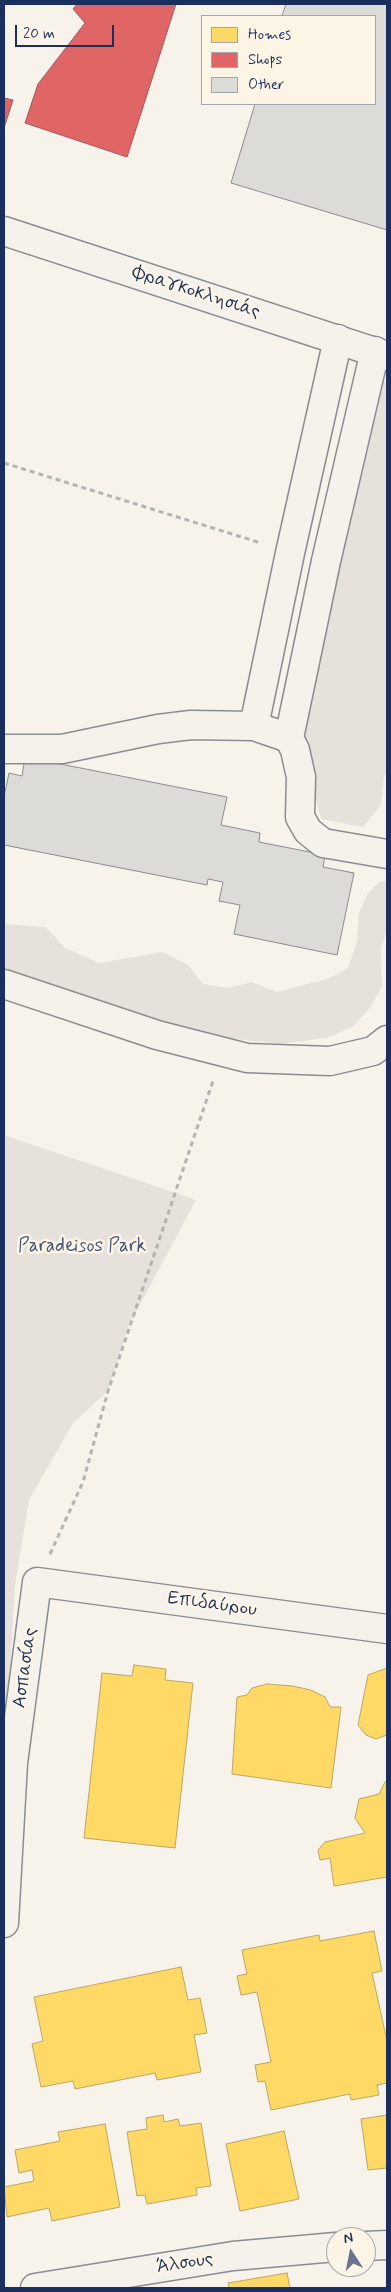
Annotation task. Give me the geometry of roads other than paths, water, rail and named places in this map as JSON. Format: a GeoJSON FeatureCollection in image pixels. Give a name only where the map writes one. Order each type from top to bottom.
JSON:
{"type":"FeatureCollection","features":[{"type":"Feature","properties":{"kind":"street","name":"Φραγκοκλησιάς"},"geometry":{"type":"LineString","coordinates":[[4,231],[381,353]]}},
{"type":"Feature","properties":{"kind":"street"},"geometry":{"type":"LineString","coordinates":[[254,726],[290,553],[338,339]]}},
{"type":"Feature","properties":{"kind":"street"},"geometry":{"type":"LineString","coordinates":[[381,353],[326,560],[289,738],[299,763],[302,777],[299,808],[300,817],[308,832],[323,842],[387,854]]}},
{"type":"Feature","properties":{"kind":"street"},"geometry":{"type":"LineString","coordinates":[[4,749],[62,749],[158,729],[191,725],[254,726],[289,738]]}},
{"type":"Feature","properties":{"kind":"street"},"geometry":{"type":"LineString","coordinates":[[4,984],[157,1035],[247,1058],[330,1061],[373,1051],[387,1040]]}},
{"type":"Feature","properties":{"kind":"street","name":"Επιδαύρου"},"geometry":{"type":"LineString","coordinates":[[37,1582],[387,1629]]}},
{"type":"Feature","properties":{"kind":"street","name":"Ασπασίας"},"geometry":{"type":"LineString","coordinates":[[4,1923],[13,1763],[37,1582]]}},
{"type":"Feature","properties":{"kind":"street","name":"Άλσους"},"geometry":{"type":"LineString","coordinates":[[36,2288],[233,2256],[326,2248]]}},
{"type":"Feature","properties":{"kind":"park label","name":"Paradeisos Park"},"geometry":{"type":"Point","coordinates":[82,1247]}}]}
